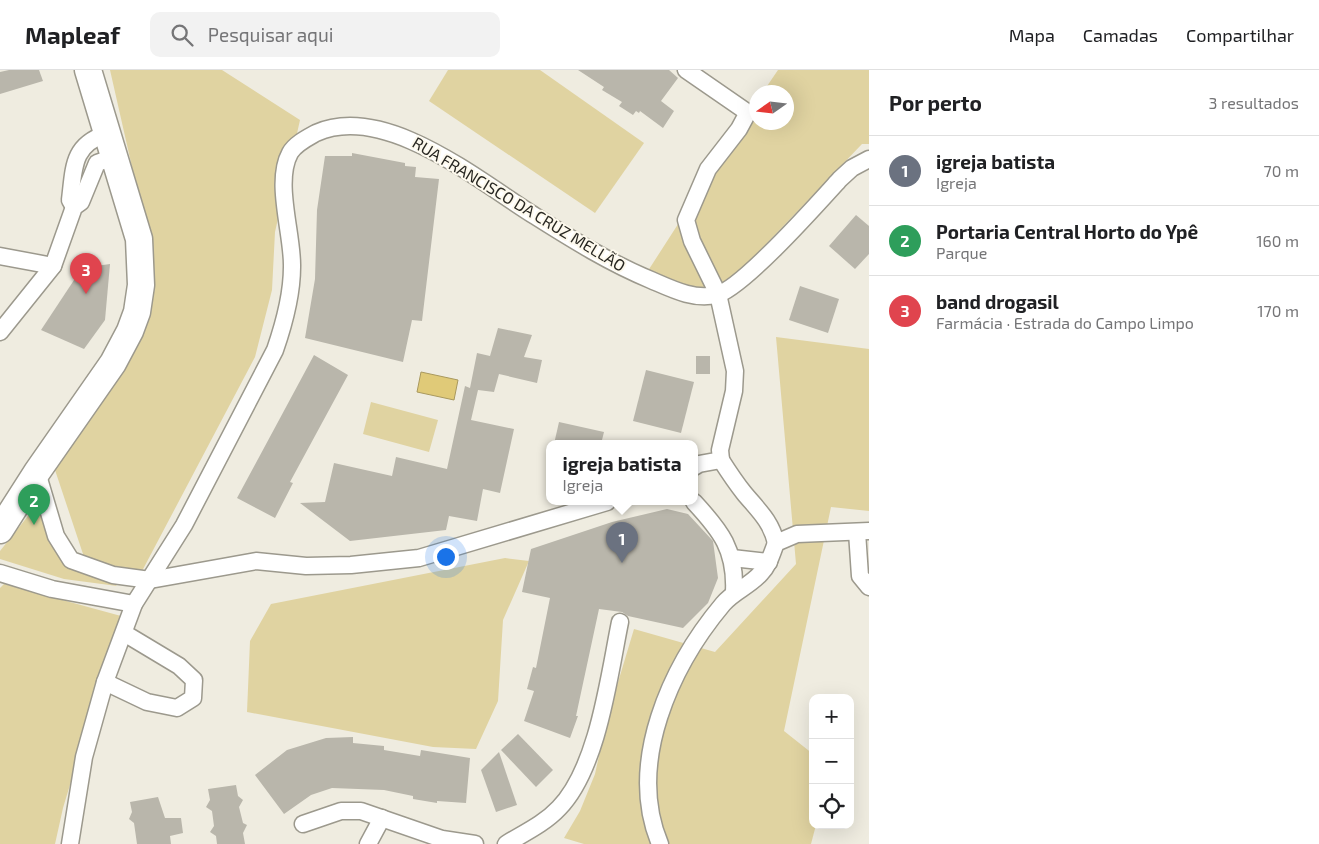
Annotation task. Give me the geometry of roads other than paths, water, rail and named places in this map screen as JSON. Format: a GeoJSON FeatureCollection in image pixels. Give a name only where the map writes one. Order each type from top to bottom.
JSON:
{"type":"FeatureCollection","features":[{"type":"Feature","properties":{"kind":"main road"},"geometry":{"type":"LineString","coordinates":[[0,530],[37,472],[113,364],[130,331],[137,312],[142,260],[139,240],[70,70]]}},
{"type":"Feature","properties":{"kind":"main road"},"geometry":{"type":"LineString","coordinates":[[0,501],[88,378],[104,349],[123,294],[122,235],[102,148],[88,70]]}},
{"type":"Feature","properties":{"kind":"street"},"geometry":{"type":"LineString","coordinates":[[660,844],[650,800],[652,748],[659,717],[672,683],[695,640],[734,592],[754,580],[769,562],[776,543],[773,530],[766,516],[743,492],[721,460],[720,450],[735,382],[730,342],[718,294],[692,241],[686,220],[708,169],[745,120],[746,113],[686,70]]}},
{"type":"Feature","properties":{"kind":"street","name":"RUA FRANCISCO DA CRUZ MELLÃO"},"geometry":{"type":"LineString","coordinates":[[70,844],[84,757],[105,682],[134,604],[184,526],[275,350],[288,304],[292,267],[284,176],[290,152],[309,137],[331,128],[369,128],[397,134],[444,157],[591,251],[683,294],[702,297],[718,294],[731,287],[761,261],[840,179],[852,168],[869,158]]}},
{"type":"Feature","properties":{"kind":"street"},"geometry":{"type":"LineString","coordinates":[[0,332],[53,266],[74,208],[81,202],[102,148],[82,147],[76,163],[70,200],[74,208]]}},
{"type":"Feature","properties":{"kind":"street"},"geometry":{"type":"LineString","coordinates":[[0,256],[53,266]]}},
{"type":"Feature","properties":{"kind":"street"},"geometry":{"type":"LineString","coordinates":[[698,465],[721,460]]}},
{"type":"Feature","properties":{"kind":"street"},"geometry":{"type":"LineString","coordinates":[[37,472],[56,536],[71,560],[113,575],[150,580],[256,561],[306,566],[351,565],[420,558],[597,505]]}},
{"type":"Feature","properties":{"kind":"street"},"geometry":{"type":"LineString","coordinates":[[696,505],[723,537],[732,558],[734,592]]}},
{"type":"Feature","properties":{"kind":"street"},"geometry":{"type":"LineString","coordinates":[[776,543],[798,534],[863,531],[860,576],[869,587]]}},
{"type":"Feature","properties":{"kind":"street"},"geometry":{"type":"LineString","coordinates":[[732,558],[769,562]]}},
{"type":"Feature","properties":{"kind":"street"},"geometry":{"type":"LineString","coordinates":[[0,573],[52,589],[134,604]]}},
{"type":"Feature","properties":{"kind":"street"},"geometry":{"type":"LineString","coordinates":[[506,844],[540,824],[560,807],[578,781],[589,757],[598,728],[620,622]]}},
{"type":"Feature","properties":{"kind":"street"},"geometry":{"type":"LineString","coordinates":[[105,682],[147,702],[176,708],[193,698],[194,680],[179,666],[124,633]]}},
{"type":"Feature","properties":{"kind":"street"},"geometry":{"type":"LineString","coordinates":[[302,824],[340,811],[361,811],[442,839],[475,844]]}},
{"type":"Feature","properties":{"kind":"street"},"geometry":{"type":"LineString","coordinates":[[368,844],[382,818]]}},
{"type":"Feature","properties":{"kind":"place","name":"band drogasil"},"geometry":{"type":"Point","coordinates":[86,294]}},
{"type":"Feature","properties":{"kind":"place","name":"Portaria Central Horto do Ypê"},"geometry":{"type":"Point","coordinates":[34,525]}},
{"type":"Feature","properties":{"kind":"place","name":"igreja batista"},"geometry":{"type":"Point","coordinates":[622,563]}}]}
